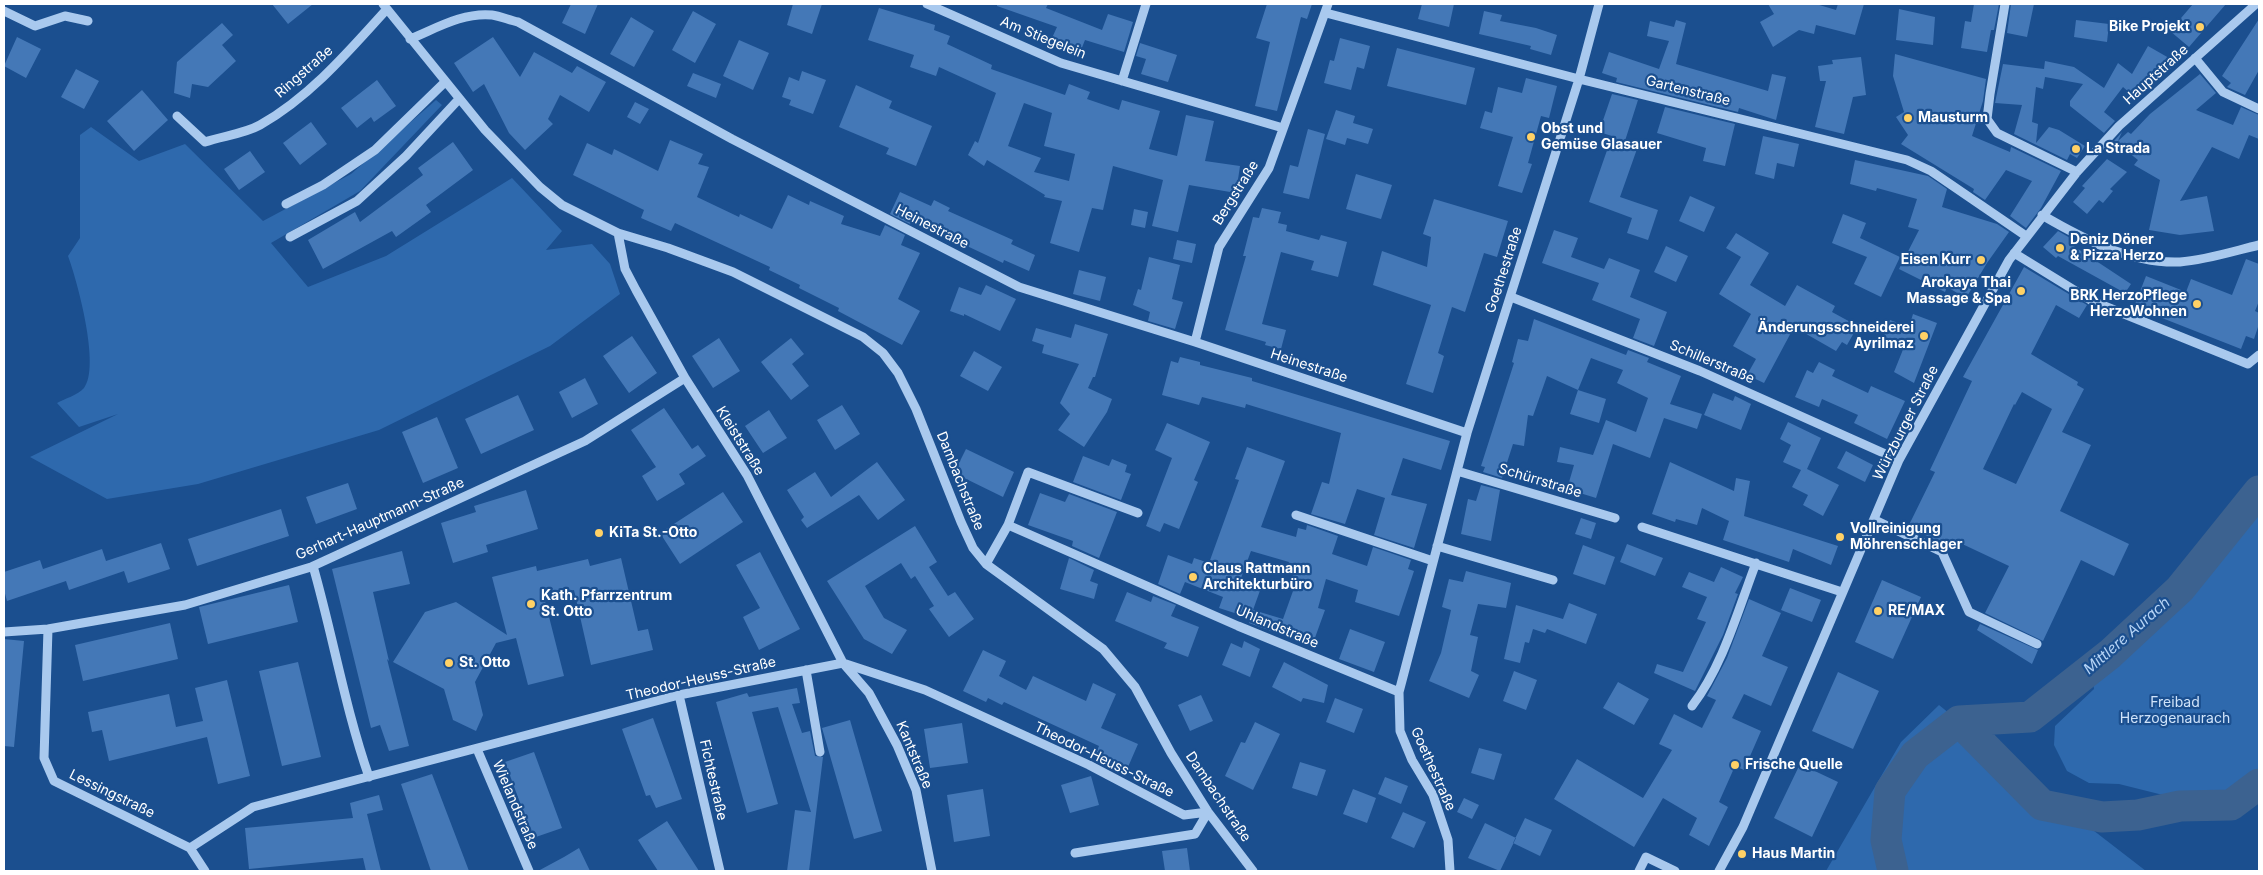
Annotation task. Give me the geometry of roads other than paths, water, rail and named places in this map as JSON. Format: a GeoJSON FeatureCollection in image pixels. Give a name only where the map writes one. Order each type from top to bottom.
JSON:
{"type":"FeatureCollection","features":[{"type":"Feature","properties":{"kind":"street","name":"Am Stiegelein"},"geometry":{"type":"LineString","coordinates":[[927,4],[1061,63],[1284,128]]}},
{"type":"Feature","properties":{"kind":"street"},"geometry":{"type":"LineString","coordinates":[[1122,81],[1146,4]]}},
{"type":"Feature","properties":{"kind":"street","name":"Goethestraße"},"geometry":{"type":"LineString","coordinates":[[1450,871],[1448,840],[1433,795],[1412,760],[1400,731],[1399,692],[1467,433],[1578,79],[1599,4]]}},
{"type":"Feature","properties":{"kind":"street"},"geometry":{"type":"LineString","coordinates":[[2006,4],[1987,119],[1996,132],[2076,172]]}},
{"type":"Feature","properties":{"kind":"street","name":"Hauptstraße"},"geometry":{"type":"LineString","coordinates":[[2119,126],[2256,4]]}},
{"type":"Feature","properties":{"kind":"street","name":"Ringstraße"},"geometry":{"type":"LineString","coordinates":[[177,116],[204,142],[258,126],[297,99],[338,62],[385,7],[485,130],[540,187],[562,205],[618,233]]}},
{"type":"Feature","properties":{"kind":"street","name":"Gartenstraße"},"geometry":{"type":"LineString","coordinates":[[1327,8],[1578,79],[1907,160],[1931,171],[2026,236]]}},
{"type":"Feature","properties":{"kind":"street","name":"Bergstraße"},"geometry":{"type":"LineString","coordinates":[[1195,342],[1219,247],[1269,168],[1327,8]]}},
{"type":"Feature","properties":{"kind":"street"},"geometry":{"type":"LineString","coordinates":[[4,11],[35,26],[65,16],[88,21]]}},
{"type":"Feature","properties":{"kind":"street","name":"Heinestraße"},"geometry":{"type":"LineString","coordinates":[[410,39],[461,18],[475,15],[492,15],[518,22],[732,139],[1019,287],[1195,342],[1467,433]]}},
{"type":"Feature","properties":{"kind":"street"},"geometry":{"type":"LineString","coordinates":[[2195,58],[2223,92],[2259,109]]}},
{"type":"Feature","properties":{"kind":"street"},"geometry":{"type":"LineString","coordinates":[[286,204],[323,185],[374,150],[446,82]]}},
{"type":"Feature","properties":{"kind":"street"},"geometry":{"type":"LineString","coordinates":[[290,237],[357,201],[406,156],[459,99]]}},
{"type":"Feature","properties":{"kind":"street","name":"Würzburger Straße"},"geometry":{"type":"LineString","coordinates":[[1719,871],[1743,827],[1899,460],[2014,253],[2076,172],[2119,126]]}},
{"type":"Feature","properties":{"kind":"street"},"geometry":{"type":"LineString","coordinates":[[2042,215],[2078,236],[2146,260],[2180,262],[2259,245]]}},
{"type":"Feature","properties":{"kind":"street","name":"Kleiststraße"},"geometry":{"type":"LineString","coordinates":[[618,233],[625,269],[685,378],[747,475],[843,662]]}},
{"type":"Feature","properties":{"kind":"street","name":"Dambachstraße"},"geometry":{"type":"LineString","coordinates":[[618,233],[668,248],[733,272],[863,337],[883,353],[898,373],[916,409],[960,522],[973,548],[986,564],[1102,649],[1136,688],[1171,753],[1208,812],[1253,871]]}},
{"type":"Feature","properties":{"kind":"street"},"geometry":{"type":"LineString","coordinates":[[2014,253],[2092,301],[2142,322],[2248,364],[2259,355]]}},
{"type":"Feature","properties":{"kind":"street","name":"Schillerstraße"},"geometry":{"type":"LineString","coordinates":[[1511,296],[1700,371],[1899,460]]}},
{"type":"Feature","properties":{"kind":"street","name":"Gerhart-Hauptmann-Straße"},"geometry":{"type":"LineString","coordinates":[[4,632],[48,629],[185,605],[313,566],[585,441],[685,378]]}},
{"type":"Feature","properties":{"kind":"street","name":"Schürrstraße"},"geometry":{"type":"LineString","coordinates":[[1457,471],[1615,518]]}},
{"type":"Feature","properties":{"kind":"street"},"geometry":{"type":"LineString","coordinates":[[986,564],[1008,525],[1028,472],[1138,513]]}},
{"type":"Feature","properties":{"kind":"street"},"geometry":{"type":"LineString","coordinates":[[1296,516],[1433,561]]}},
{"type":"Feature","properties":{"kind":"street"},"geometry":{"type":"LineString","coordinates":[[1875,520],[1942,552],[1969,612],[2037,644]]}},
{"type":"Feature","properties":{"kind":"street","name":"Uhlandstraße"},"geometry":{"type":"LineString","coordinates":[[1008,525],[1238,626],[1399,692]]}},
{"type":"Feature","properties":{"kind":"street"},"geometry":{"type":"LineString","coordinates":[[1642,527],[1842,592]]}},
{"type":"Feature","properties":{"kind":"street"},"geometry":{"type":"LineString","coordinates":[[1437,546],[1553,580]]}},
{"type":"Feature","properties":{"kind":"street"},"geometry":{"type":"LineString","coordinates":[[1692,706],[1704,688],[1721,652],[1756,563]]}},
{"type":"Feature","properties":{"kind":"street"},"geometry":{"type":"LineString","coordinates":[[313,566],[328,618],[356,740],[369,777]]}},
{"type":"Feature","properties":{"kind":"street","name":"Lessingstraße"},"geometry":{"type":"LineString","coordinates":[[48,629],[44,758],[54,781],[190,848],[206,871]]}},
{"type":"Feature","properties":{"kind":"street","name":"Theodor-Heuss-Straße"},"geometry":{"type":"LineString","coordinates":[[190,848],[253,807],[679,696],[843,662],[925,690],[1089,765],[1184,815],[1208,812]]}},
{"type":"Feature","properties":{"kind":"street","name":"Kantstraße"},"geometry":{"type":"LineString","coordinates":[[843,662],[869,693],[901,754],[916,790],[932,871]]}},
{"type":"Feature","properties":{"kind":"street"},"geometry":{"type":"LineString","coordinates":[[806,670],[820,752]]}},
{"type":"Feature","properties":{"kind":"street","name":"Fichtestraße"},"geometry":{"type":"LineString","coordinates":[[679,696],[720,871]]}},
{"type":"Feature","properties":{"kind":"street","name":"Wielandstraße"},"geometry":{"type":"LineString","coordinates":[[477,749],[529,871]]}},
{"type":"Feature","properties":{"kind":"street"},"geometry":{"type":"LineString","coordinates":[[1075,853],[1195,834],[1208,812]]}},
{"type":"Feature","properties":{"kind":"street"},"geometry":{"type":"LineString","coordinates":[[1639,871],[1646,857],[1675,871]]}},
{"type":"Feature","properties":{"kind":"waterway","name":"Mittlere Aurach"},"geometry":{"type":"LineString","coordinates":[[1959,721],[2030,717],[2110,654],[2180,589],[2259,491]]}},
{"type":"Feature","properties":{"kind":"waterway","name":"Mittlere Aurach"},"geometry":{"type":"LineString","coordinates":[[1893,871],[1886,840],[1890,791],[1915,755],[1959,721],[2042,805],[2102,817],[2138,815],[2180,806],[2231,805],[2259,784]]}},
{"type":"Feature","properties":{"kind":"place","name":"Bike Projekt"},"geometry":{"type":"Point","coordinates":[2200,27]}},
{"type":"Feature","properties":{"kind":"place","name":"Mausturm"},"geometry":{"type":"Point","coordinates":[1908,118]}},
{"type":"Feature","properties":{"kind":"place","name":"Obst und Gemüse Glasauer"},"geometry":{"type":"Point","coordinates":[1531,137]}},
{"type":"Feature","properties":{"kind":"place","name":"La Strada"},"geometry":{"type":"Point","coordinates":[2076,149]}},
{"type":"Feature","properties":{"kind":"place","name":"Deniz Döner & Pizza Herzo"},"geometry":{"type":"Point","coordinates":[2060,248]}},
{"type":"Feature","properties":{"kind":"place","name":"Eisen Kurr"},"geometry":{"type":"Point","coordinates":[1981,260]}},
{"type":"Feature","properties":{"kind":"place","name":"Arokaya Thai Massage & Spa"},"geometry":{"type":"Point","coordinates":[2021,291]}},
{"type":"Feature","properties":{"kind":"place","name":"BRK HerzoPflege HerzoWohnen"},"geometry":{"type":"Point","coordinates":[2197,304]}},
{"type":"Feature","properties":{"kind":"place","name":"Änderungsschneiderei Ayrilmaz"},"geometry":{"type":"Point","coordinates":[1924,336]}},
{"type":"Feature","properties":{"kind":"place","name":"KiTa St.-Otto"},"geometry":{"type":"Point","coordinates":[599,533]}},
{"type":"Feature","properties":{"kind":"place","name":"Vollreinigung Möhrenschlager"},"geometry":{"type":"Point","coordinates":[1840,537]}},
{"type":"Feature","properties":{"kind":"place","name":"Claus Rattmann Architekturbüro"},"geometry":{"type":"Point","coordinates":[1193,577]}},
{"type":"Feature","properties":{"kind":"place","name":"Kath. Pfarrzentrum St. Otto"},"geometry":{"type":"Point","coordinates":[531,604]}},
{"type":"Feature","properties":{"kind":"place","name":"RE/MAX"},"geometry":{"type":"Point","coordinates":[1878,611]}},
{"type":"Feature","properties":{"kind":"place","name":"St. Otto"},"geometry":{"type":"Point","coordinates":[449,663]}},
{"type":"Feature","properties":{"kind":"place","name":"Frische Quelle"},"geometry":{"type":"Point","coordinates":[1735,765]}},
{"type":"Feature","properties":{"kind":"place","name":"Haus Martin"},"geometry":{"type":"Point","coordinates":[1742,854]}},
{"type":"Feature","properties":{"kind":"park label","name":"Freibad Herzogenaurach"},"geometry":{"type":"Point","coordinates":[2175,712]}}]}
